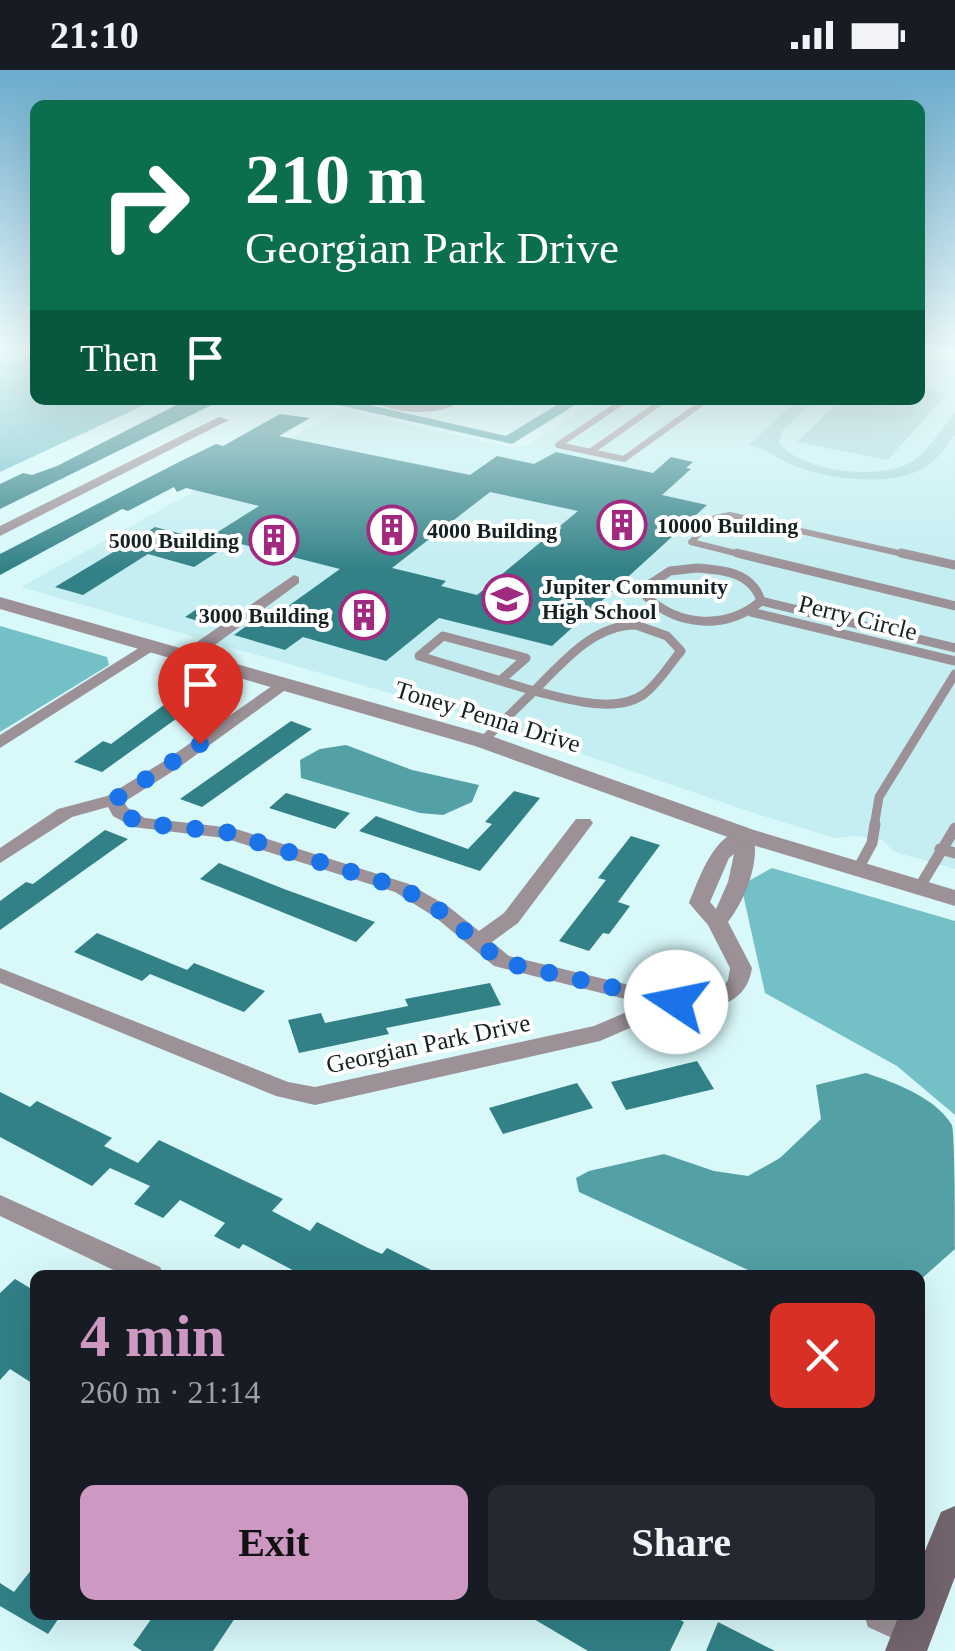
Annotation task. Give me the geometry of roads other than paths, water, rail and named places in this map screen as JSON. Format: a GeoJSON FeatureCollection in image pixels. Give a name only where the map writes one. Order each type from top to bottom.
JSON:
{"type":"FeatureCollection","features":[{"type":"Feature","properties":{"kind":"main road"},"geometry":{"type":"LineString","coordinates":[[925,1583],[955,1525]]}},
{"type":"Feature","properties":{"kind":"street"},"geometry":{"type":"LineString","coordinates":[[0,532],[219,422]]}},
{"type":"Feature","properties":{"kind":"street"},"geometry":{"type":"LineString","coordinates":[[187,657],[294,580]]}},
{"type":"Feature","properties":{"kind":"street","name":"Toney Penna Drive"},"geometry":{"type":"LineString","coordinates":[[0,604],[483,741],[746,835],[955,898]]}},
{"type":"Feature","properties":{"kind":"street"},"geometry":{"type":"LineString","coordinates":[[0,743],[150,646]]}},
{"type":"Feature","properties":{"kind":"street"},"geometry":{"type":"LineString","coordinates":[[0,857],[65,812],[114,800],[172,764],[282,684]]}},
{"type":"Feature","properties":{"kind":"street"},"geometry":{"type":"LineString","coordinates":[[114,800],[120,812],[140,823],[226,832],[402,888],[442,912],[502,962],[646,997],[697,1004],[730,994],[739,981],[741,968],[717,922],[733,904],[746,835]]}},
{"type":"Feature","properties":{"kind":"street"},"geometry":{"type":"LineString","coordinates":[[477,943],[512,918],[584,823]]}},
{"type":"Feature","properties":{"kind":"street","name":"Georgian Park Drive"},"geometry":{"type":"LineString","coordinates":[[0,975],[284,1090],[315,1096],[600,1033],[638,1016],[646,997]]}},
{"type":"Feature","properties":{"kind":"street"},"geometry":{"type":"LineString","coordinates":[[0,1205],[139,1270]]}},
{"type":"Feature","properties":{"kind":"lane"},"geometry":{"type":"LineString","coordinates":[[593,422],[558,445],[624,459],[676,422]]}},
{"type":"Feature","properties":{"kind":"lane"},"geometry":{"type":"LineString","coordinates":[[590,452],[633,422]]}},
{"type":"Feature","properties":{"kind":"lane"},"geometry":{"type":"LineString","coordinates":[[955,565],[730,515],[714,518],[690,542],[955,606]]}},
{"type":"Feature","properties":{"kind":"lane","name":"Perry Circle"},"geometry":{"type":"LineString","coordinates":[[752,612],[761,600],[760,591],[752,582],[724,570],[675,570],[654,578],[646,586],[650,602],[680,617],[726,620],[752,612],[955,661]]}},
{"type":"Feature","properties":{"kind":"lane","name":"Perry Circle"},"geometry":{"type":"LineString","coordinates":[[761,600],[955,648]]}},
{"type":"Feature","properties":{"kind":"lane"},"geometry":{"type":"LineString","coordinates":[[483,741],[537,690],[603,631],[622,626],[651,628],[675,640],[681,651],[641,696],[608,706],[577,701],[537,690],[502,679],[419,656],[443,636],[526,658],[502,679]]}},
{"type":"Feature","properties":{"kind":"lane"},"geometry":{"type":"LineString","coordinates":[[858,869],[872,843],[879,797],[955,674]]}},
{"type":"Feature","properties":{"kind":"lane"},"geometry":{"type":"LineString","coordinates":[[919,888],[955,828]]}},
{"type":"Feature","properties":{"kind":"lane"},"geometry":{"type":"LineString","coordinates":[[940,849],[955,853]]}},
{"type":"Feature","properties":{"kind":"place","name":"10000 Building"},"geometry":{"type":"Point","coordinates":[622,525]}},
{"type":"Feature","properties":{"kind":"place","name":"4000 Building"},"geometry":{"type":"Point","coordinates":[392,530]}},
{"type":"Feature","properties":{"kind":"place","name":"5000 Building"},"geometry":{"type":"Point","coordinates":[274,540]}},
{"type":"Feature","properties":{"kind":"place","name":"Jupiter Community High School"},"geometry":{"type":"Point","coordinates":[507,599]}},
{"type":"Feature","properties":{"kind":"place","name":"3000 Building"},"geometry":{"type":"Point","coordinates":[364,615]}}]}
